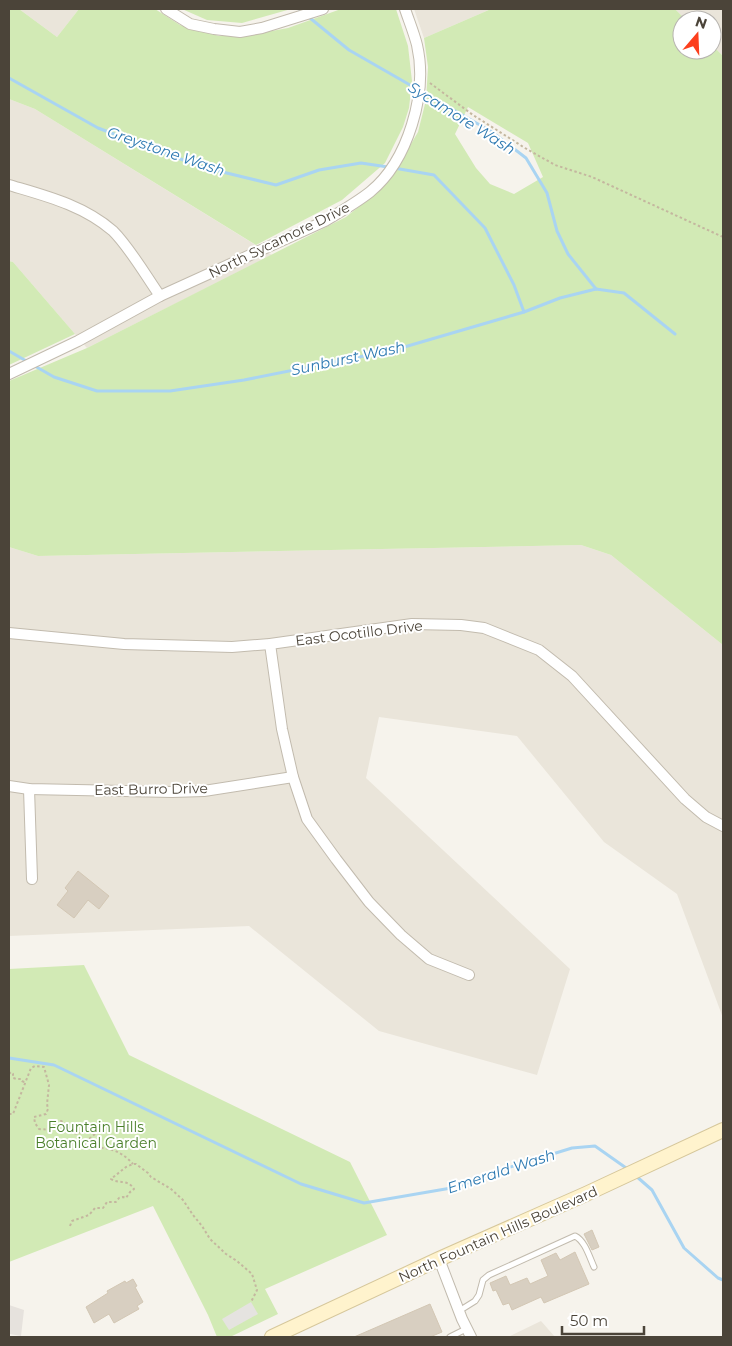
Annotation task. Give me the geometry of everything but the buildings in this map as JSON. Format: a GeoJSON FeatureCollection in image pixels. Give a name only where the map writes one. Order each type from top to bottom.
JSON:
{"type":"FeatureCollection","features":[{"type":"Feature","properties":{"kind":"main road","name":"North Fountain Hills Boulevard"},"geometry":{"type":"LineString","coordinates":[[272,1337],[723,1130]]}},
{"type":"Feature","properties":{"kind":"street"},"geometry":{"type":"LineString","coordinates":[[166,9],[190,24],[240,32],[262,28],[323,9]]}},
{"type":"Feature","properties":{"kind":"street","name":"North Sycamore Drive"},"geometry":{"type":"LineString","coordinates":[[9,374],[78,341],[160,296],[325,221],[371,191],[387,174],[400,154],[409,134],[419,94],[420,76],[417,46],[405,9]]}},
{"type":"Feature","properties":{"kind":"street"},"geometry":{"type":"LineString","coordinates":[[9,185],[60,201],[92,216],[113,232],[130,252],[160,296]]}},
{"type":"Feature","properties":{"kind":"street","name":"East Ocotillo Drive"},"geometry":{"type":"LineString","coordinates":[[9,633],[124,644],[232,647],[270,644],[412,624],[461,625],[484,628],[539,650],[572,676],[685,799],[706,817],[723,826]]}},
{"type":"Feature","properties":{"kind":"street"},"geometry":{"type":"LineString","coordinates":[[270,644],[282,729],[293,777],[307,819],[369,902],[400,936],[429,959],[469,975]]}},
{"type":"Feature","properties":{"kind":"street","name":"East Burro Drive"},"geometry":{"type":"LineString","coordinates":[[9,786],[30,789],[204,791],[293,777]]}},
{"type":"Feature","properties":{"kind":"street"},"geometry":{"type":"LineString","coordinates":[[30,789],[32,880]]}},
{"type":"Feature","properties":{"kind":"street"},"geometry":{"type":"LineString","coordinates":[[439,1259],[469,1333]]}},
{"type":"Feature","properties":{"kind":"lane"},"geometry":{"type":"LineString","coordinates":[[459,1311],[475,1302],[483,1280],[489,1275],[575,1236],[582,1242],[594,1267]]}},
{"type":"Feature","properties":{"kind":"lane"},"geometry":{"type":"LineString","coordinates":[[450,1337],[469,1333]]}},
{"type":"Feature","properties":{"kind":"path"},"geometry":{"type":"LineString","coordinates":[[420,76],[473,115],[555,165],[592,176],[723,237]]}},
{"type":"Feature","properties":{"kind":"path"},"geometry":{"type":"LineString","coordinates":[[9,1114],[13,1114],[31,1068],[35,1066],[44,1067],[49,1086],[48,1109],[46,1114],[34,1117],[39,1130],[55,1128],[61,1121],[74,1134],[96,1130],[94,1136],[88,1140],[87,1146],[92,1150],[103,1148],[116,1151],[133,1164],[143,1168],[151,1178],[178,1194],[210,1240],[252,1274],[257,1290],[251,1302]]}},
{"type":"Feature","properties":{"kind":"path"},"geometry":{"type":"LineString","coordinates":[[9,1074],[11,1072],[13,1078],[26,1082]]}},
{"type":"Feature","properties":{"kind":"path"},"geometry":{"type":"LineString","coordinates":[[70,1226],[72,1221],[89,1215],[95,1208],[103,1208],[107,1202],[116,1202],[123,1197],[126,1198],[134,1189],[132,1186],[126,1182],[111,1179],[120,1171],[133,1164]]}},
{"type":"Feature","properties":{"kind":"shaded area"},"geometry":{"type":"Polygon","coordinates":[[[19,9],[79,9],[57,37],[19,9]]]}},
{"type":"Feature","properties":{"kind":"shaded area"},"geometry":{"type":"Polygon","coordinates":[[[414,9],[491,9],[424,38],[414,9]]]}},
{"type":"Feature","properties":{"kind":"shaded area"},"geometry":{"type":"Polygon","coordinates":[[[723,9],[723,56],[722,10],[676,10],[723,9]]]}},
{"type":"Feature","properties":{"kind":"shaded area"},"geometry":{"type":"Polygon","coordinates":[[[9,99],[35,109],[272,255],[87,348],[13,262],[9,261],[9,99]]]}},
{"type":"Feature","properties":{"kind":"shaded area"},"geometry":{"type":"Polygon","coordinates":[[[581,545],[611,555],[723,645],[723,1018],[677,894],[604,842],[517,736],[379,717],[366,778],[570,969],[537,1075],[379,1031],[249,926],[9,936],[9,547],[38,556],[581,545]]]}},
{"type":"Feature","properties":{"kind":"shaded area"},"geometry":{"type":"Polygon","coordinates":[[[251,1302],[258,1314],[229,1330],[222,1319],[251,1302]]]}},
{"type":"Feature","properties":{"kind":"shaded area"},"geometry":{"type":"Polygon","coordinates":[[[9,1305],[24,1310],[21,1336],[10,1334],[9,1337],[9,1305]]]}},
{"type":"Feature","properties":{"kind":"shaded area"},"geometry":{"type":"Polygon","coordinates":[[[541,1321],[555,1337],[508,1337],[541,1321]]]}},
{"type":"Feature","properties":{"kind":"green space"},"geometry":{"type":"Polygon","coordinates":[[[9,9],[19,9],[57,37],[79,9],[155,9],[180,25],[219,36],[250,35],[288,28],[341,9],[396,9],[408,46],[412,81],[409,108],[403,127],[385,163],[342,200],[256,245],[35,109],[9,99],[9,9]]]}},
{"type":"Feature","properties":{"kind":"green space"},"geometry":{"type":"Polygon","coordinates":[[[182,9],[291,9],[242,23],[207,20],[182,9]]]}},
{"type":"Feature","properties":{"kind":"green space"},"geometry":{"type":"Polygon","coordinates":[[[491,9],[675,9],[672,10],[672,60],[722,60],[723,56],[723,645],[611,555],[581,545],[38,556],[9,547],[9,381],[87,348],[346,217],[371,197],[394,173],[418,132],[426,100],[428,67],[424,38],[491,9]],[[468,107],[455,134],[476,168],[490,184],[514,194],[543,177],[528,143],[468,107]]]}},
{"type":"Feature","properties":{"kind":"green space"},"geometry":{"type":"Polygon","coordinates":[[[9,261],[13,262],[75,334],[9,365],[9,261]]]}},
{"type":"Feature","properties":{"kind":"green space","name":"Fountain Hills Botanical Garden"},"geometry":{"type":"Polygon","coordinates":[[[84,965],[129,1055],[350,1162],[387,1235],[265,1289],[278,1314],[230,1337],[217,1337],[208,1315],[153,1206],[9,1262],[9,969],[84,965]]]}},
{"type":"Feature","properties":{"kind":"waterway","name":"Sycamore Wash"},"geometry":{"type":"LineString","coordinates":[[299,9],[349,50],[492,132],[526,158],[547,193],[557,231],[568,254],[596,289]]}},
{"type":"Feature","properties":{"kind":"waterway","name":"Greystone Wash"},"geometry":{"type":"LineString","coordinates":[[9,78],[98,128],[202,167],[276,185],[319,170],[361,163],[388,167]]}},
{"type":"Feature","properties":{"kind":"waterway","name":"Greystone Wash"},"geometry":{"type":"LineString","coordinates":[[394,168],[434,175],[485,228],[514,285],[524,312]]}},
{"type":"Feature","properties":{"kind":"waterway","name":"Sunburst Wash"},"geometry":{"type":"LineString","coordinates":[[33,365],[54,377],[97,391],[170,391],[244,380],[394,350],[524,312],[560,298],[596,289],[624,293],[675,334]]}},
{"type":"Feature","properties":{"kind":"waterway","name":"Sunburst Wash"},"geometry":{"type":"LineString","coordinates":[[9,351],[28,362]]}},
{"type":"Feature","properties":{"kind":"waterway","name":"Emerald Wash"},"geometry":{"type":"LineString","coordinates":[[9,1058],[54,1065],[301,1184],[364,1203],[457,1187],[504,1169],[572,1148],[595,1146],[629,1170]]}},
{"type":"Feature","properties":{"kind":"waterway","name":"Emerald Wash"},"geometry":{"type":"LineString","coordinates":[[636,1176],[652,1190],[684,1248],[718,1278],[723,1280]]}}]}
